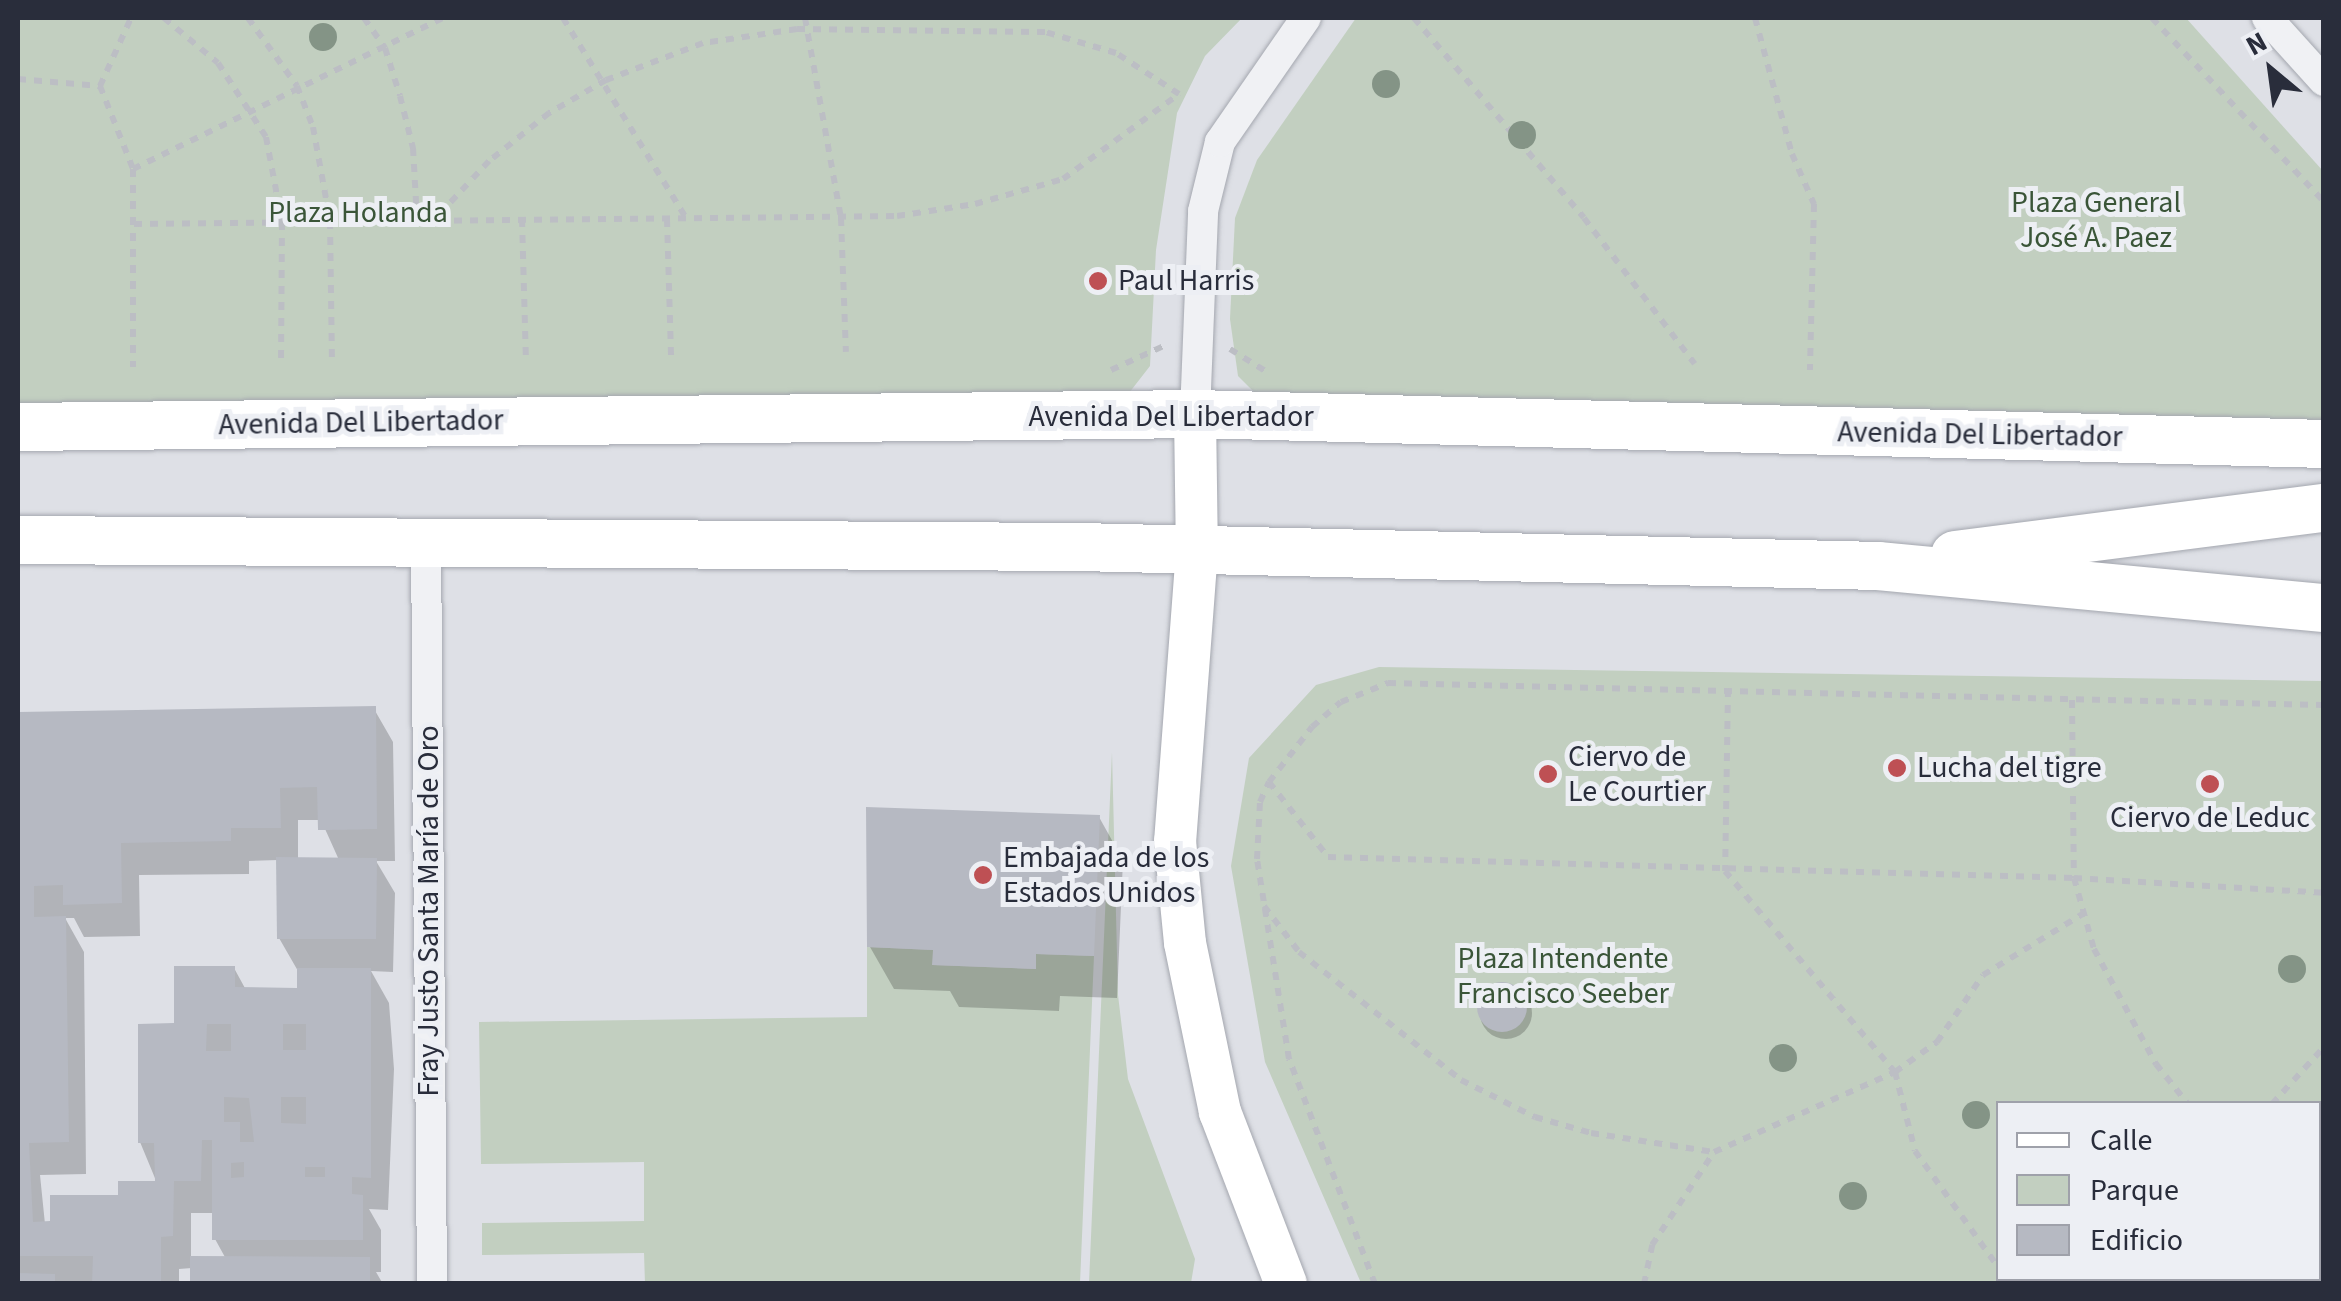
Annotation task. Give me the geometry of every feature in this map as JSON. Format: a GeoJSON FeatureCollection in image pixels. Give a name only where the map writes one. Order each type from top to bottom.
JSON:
{"type":"FeatureCollection","features":[{"type":"Feature","properties":{"kind":"main road","name":"Avenida Del Libertador"},"geometry":{"type":"LineString","coordinates":[[18,427],[1195,414],[2324,444]]}},
{"type":"Feature","properties":{"kind":"main road"},"geometry":{"type":"LineString","coordinates":[[1195,414],[1196,550],[1175,841],[1186,943],[1220,1112],[1286,1284]]}},
{"type":"Feature","properties":{"kind":"main road"},"geometry":{"type":"LineString","coordinates":[[1878,566],[2324,508]]}},
{"type":"Feature","properties":{"kind":"main road"},"geometry":{"type":"LineString","coordinates":[[18,540],[426,540],[1196,550],[1878,566],[2324,608]]}},
{"type":"Feature","properties":{"kind":"street"},"geometry":{"type":"LineString","coordinates":[[1195,414],[1203,210],[1220,142],[1306,18]]}},
{"type":"Feature","properties":{"kind":"street"},"geometry":{"type":"LineString","coordinates":[[2267,18],[2324,80]]}},
{"type":"Feature","properties":{"kind":"street","name":"Fray Justo Santa María de Oro"},"geometry":{"type":"LineString","coordinates":[[426,540],[432,1284]]}},
{"type":"Feature","properties":{"kind":"path"},"geometry":{"type":"LineString","coordinates":[[132,18],[100,86],[133,169],[133,367]]}},
{"type":"Feature","properties":{"kind":"path"},"geometry":{"type":"LineString","coordinates":[[164,18],[218,63],[251,110],[276,168],[282,222],[281,366]]}},
{"type":"Feature","properties":{"kind":"path"},"geometry":{"type":"LineString","coordinates":[[248,18],[297,86],[313,127],[330,221],[332,364]]}},
{"type":"Feature","properties":{"kind":"path"},"geometry":{"type":"LineString","coordinates":[[364,18],[385,48],[413,148],[417,220]]}},
{"type":"Feature","properties":{"kind":"path"},"geometry":{"type":"LineString","coordinates":[[133,169],[442,18]]}},
{"type":"Feature","properties":{"kind":"path"},"geometry":{"type":"LineString","coordinates":[[563,18],[606,80],[686,219]]}},
{"type":"Feature","properties":{"kind":"path"},"geometry":{"type":"LineString","coordinates":[[804,18],[811,28],[842,218],[846,352]]}},
{"type":"Feature","properties":{"kind":"path"},"geometry":{"type":"LineString","coordinates":[[1414,18],[1584,218],[1695,364]]}},
{"type":"Feature","properties":{"kind":"path"},"geometry":{"type":"LineString","coordinates":[[1755,18],[1792,154],[1814,204],[1810,370]]}},
{"type":"Feature","properties":{"kind":"path"},"geometry":{"type":"LineString","coordinates":[[2152,18],[2324,202]]}},
{"type":"Feature","properties":{"kind":"path"},"geometry":{"type":"LineString","coordinates":[[134,224],[842,218],[975,204],[1063,179],[1179,94],[1116,53],[1045,32],[811,28],[703,43],[606,80],[548,113],[488,161],[434,220]]}},
{"type":"Feature","properties":{"kind":"path"},"geometry":{"type":"LineString","coordinates":[[18,79],[100,86]]}},
{"type":"Feature","properties":{"kind":"path"},"geometry":{"type":"LineString","coordinates":[[522,219],[526,360]]}},
{"type":"Feature","properties":{"kind":"path"},"geometry":{"type":"LineString","coordinates":[[667,220],[672,357]]}},
{"type":"Feature","properties":{"kind":"path"},"geometry":{"type":"LineString","coordinates":[[1376,1284],[1289,1059],[1257,859],[1260,802],[1269,782],[1312,727],[1341,702],[1388,683],[2324,705]]}},
{"type":"Feature","properties":{"kind":"path"},"geometry":{"type":"LineString","coordinates":[[1728,689],[1725,872],[1895,1072],[1916,1150],[1996,1263]]}},
{"type":"Feature","properties":{"kind":"path"},"geometry":{"type":"LineString","coordinates":[[2072,700],[2074,878],[2094,948],[2156,1064],[2186,1101]]}},
{"type":"Feature","properties":{"kind":"path"},"geometry":{"type":"LineString","coordinates":[[1269,782],[1328,857],[1725,872],[2074,878],[2324,893]]}},
{"type":"Feature","properties":{"kind":"path"},"geometry":{"type":"LineString","coordinates":[[1264,906],[1298,952],[1461,1080],[1572,1128],[1714,1152]]}},
{"type":"Feature","properties":{"kind":"path"},"geometry":{"type":"LineString","coordinates":[[1644,1284],[1652,1245],[1714,1152],[1895,1072],[1936,1042],[1983,975],[2084,913]]}},
{"type":"Feature","properties":{"kind":"path"},"geometry":{"type":"LineString","coordinates":[[2275,1101],[2324,1047]]}},
{"type":"Feature","properties":{"kind":"green space","name":"Plaza Holanda"},"geometry":{"type":"Polygon","coordinates":[[[18,18],[1242,18],[1205,56],[1177,113],[1156,250],[1150,366],[1129,393],[18,411],[18,18]]]}},
{"type":"Feature","properties":{"kind":"green space","name":"Plaza General José A. Paez"},"geometry":{"type":"Polygon","coordinates":[[[1356,18],[2186,18],[2323,171],[2323,430],[1273,399],[1254,392],[1238,376],[1230,319],[1235,218],[1257,160],[1356,18]]]}},
{"type":"Feature","properties":{"kind":"green space","name":"Plaza Intendente Francisco Seeber"},"geometry":{"type":"Polygon","coordinates":[[[1379,667],[2323,681],[2323,1283],[1361,1283],[1265,1062],[1231,866],[1249,758],[1316,685],[1379,667]]]}},
{"type":"Feature","properties":{"kind":"green space"},"geometry":{"type":"Polygon","coordinates":[[[1112,752],[1118,995],[1128,1079],[1195,1259],[1191,1283],[1089,1283],[1112,752]]]}},
{"type":"Feature","properties":{"kind":"green space"},"geometry":{"type":"Polygon","coordinates":[[[867,947],[933,950],[933,965],[1035,969],[1036,954],[1094,956],[1080,1283],[645,1284],[644,1253],[482,1255],[482,1223],[644,1221],[644,1162],[481,1164],[479,1022],[867,1017],[867,947]]]}},
{"type":"Feature","properties":{"kind":"building"},"geometry":{"type":"Polygon","coordinates":[[[376,706],[377,829],[318,830],[317,787],[280,788],[281,828],[231,828],[231,841],[121,843],[122,903],[63,905],[63,885],[34,886],[34,917],[66,916],[69,1142],[29,1143],[33,1222],[50,1221],[50,1195],[118,1195],[118,1181],[155,1181],[154,1143],[138,1143],[138,1024],[174,1023],[174,966],[235,966],[235,987],[297,988],[297,968],[371,968],[371,1178],[352,1177],[352,1194],[363,1195],[363,1240],[212,1240],[212,1140],[202,1140],[201,1181],[174,1181],[173,1236],[161,1237],[161,1284],[92,1284],[93,1256],[18,1256],[18,712],[376,706]],[[207,1024],[206,1051],[231,1051],[231,1024],[207,1024]],[[283,1024],[283,1050],[306,1050],[306,1024],[283,1024]],[[224,1097],[224,1122],[240,1122],[240,1142],[254,1142],[249,1098],[224,1097]],[[281,1097],[281,1123],[306,1124],[306,1097],[281,1097]],[[244,1162],[231,1163],[231,1178],[244,1177],[244,1162]],[[305,1167],[305,1177],[325,1177],[325,1167],[305,1167]]]}},
{"type":"Feature","properties":{"kind":"building"},"geometry":{"type":"Polygon","coordinates":[[[866,807],[1100,815],[1094,956],[1036,954],[1036,969],[932,965],[933,950],[867,947],[866,807]]]}},
{"type":"Feature","properties":{"kind":"building"},"geometry":{"type":"Polygon","coordinates":[[[276,857],[377,858],[376,939],[277,939],[276,857]]]}},
{"type":"Feature","properties":{"kind":"building"},"geometry":{"type":"Polygon","coordinates":[[[1502,982],[1520,989],[1527,1007],[1520,1025],[1502,1032],[1484,1025],[1477,1007],[1484,989],[1502,982]]]}},
{"type":"Feature","properties":{"kind":"building"},"geometry":{"type":"Polygon","coordinates":[[[190,1256],[370,1257],[370,1284],[190,1284],[190,1256]]]}},
{"type":"Feature","properties":{"kind":"building"},"geometry":{"type":"Polygon","coordinates":[[[18,1273],[55,1274],[55,1284],[18,1284],[18,1273]]]}},
{"type":"Feature","properties":{"kind":"place","name":"Paul Harris"},"geometry":{"type":"Point","coordinates":[1098,281]}},
{"type":"Feature","properties":{"kind":"place","name":"Lucha del tigre"},"geometry":{"type":"Point","coordinates":[1897,768]}},
{"type":"Feature","properties":{"kind":"place","name":"Ciervo de Le Courtier"},"geometry":{"type":"Point","coordinates":[1548,774]}},
{"type":"Feature","properties":{"kind":"place","name":"Ciervo de Leduc"},"geometry":{"type":"Point","coordinates":[2210,784]}},
{"type":"Feature","properties":{"kind":"place","name":"Embajada de los Estados Unidos"},"geometry":{"type":"Point","coordinates":[983,875]}}]}
